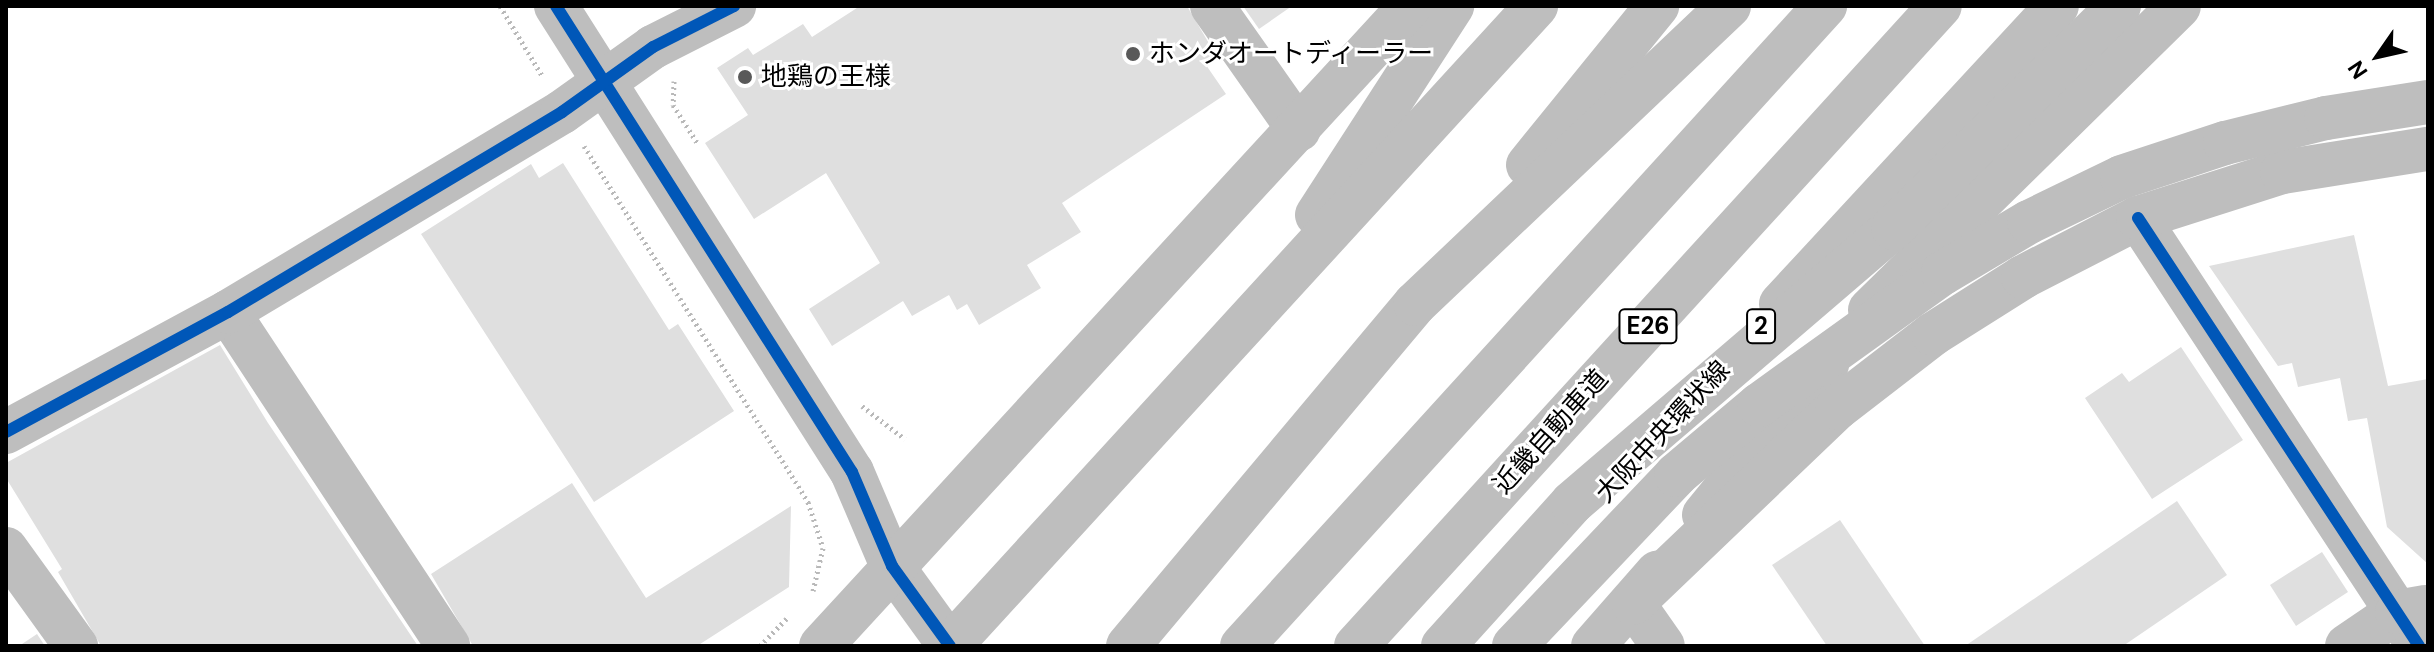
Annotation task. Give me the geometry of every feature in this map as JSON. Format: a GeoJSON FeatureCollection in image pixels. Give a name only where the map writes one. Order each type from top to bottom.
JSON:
{"type":"FeatureCollection","features":[{"type":"Feature","properties":{"kind":"main road"},"geometry":{"type":"LineString","coordinates":[[556,6],[602,83],[852,472],[892,566],[950,646],[1536,6]]}},
{"type":"Feature","properties":{"kind":"main road"},"geometry":{"type":"LineString","coordinates":[[6,432],[228,312],[602,83],[653,47],[734,6]]}},
{"type":"Feature","properties":{"kind":"main road"},"geometry":{"type":"LineString","coordinates":[[1212,6],[1299,130]]}},
{"type":"Feature","properties":{"kind":"main road"},"geometry":{"type":"LineString","coordinates":[[821,646],[1410,6]]}},
{"type":"Feature","properties":{"kind":"main road"},"geometry":{"type":"LineString","coordinates":[[1279,288],[1305,232],[1452,6]]}},
{"type":"Feature","properties":{"kind":"main road"},"geometry":{"type":"LineString","coordinates":[[1128,646],[1415,304],[1657,6]]}},
{"type":"Feature","properties":{"kind":"main road"},"geometry":{"type":"LineString","coordinates":[[1415,304],[1729,6]]}},
{"type":"Feature","properties":{"kind":"main road"},"geometry":{"type":"LineString","coordinates":[[1242,646],[1825,6]]}},
{"type":"Feature","properties":{"kind":"main road","name":"近畿自動車道"},"geometry":{"type":"LineString","coordinates":[[1356,646],[1940,6]]}},
{"type":"Feature","properties":{"kind":"main road","name":"大阪中央環状線"},"geometry":{"type":"LineString","coordinates":[[1465,646],[2057,6]]}},
{"type":"Feature","properties":{"kind":"main road"},"geometry":{"type":"LineString","coordinates":[[1443,646],[1572,503],[1893,228],[2119,6]]}},
{"type":"Feature","properties":{"kind":"main road"},"geometry":{"type":"LineString","coordinates":[[1633,603],[1873,307],[2179,6]]}},
{"type":"Feature","properties":{"kind":"main road"},"geometry":{"type":"LineString","coordinates":[[1514,646],[1676,475],[1759,405],[1955,266],[2122,177],[2282,128],[2428,102]]}},
{"type":"Feature","properties":{"kind":"main road"},"geometry":{"type":"LineString","coordinates":[[1593,646],[1633,603],[1837,408],[1933,334],[2023,277],[2138,218],[2282,172],[2428,149]]}},
{"type":"Feature","properties":{"kind":"main road"},"geometry":{"type":"LineString","coordinates":[[2138,218],[2415,622],[2347,646]]}},
{"type":"Feature","properties":{"kind":"main road"},"geometry":{"type":"LineString","coordinates":[[228,312],[448,646]]}},
{"type":"Feature","properties":{"kind":"main road"},"geometry":{"type":"LineString","coordinates":[[6,549],[76,646]]}},
{"type":"Feature","properties":{"kind":"main road"},"geometry":{"type":"LineString","coordinates":[[1633,603],[1663,646]]}},
{"type":"Feature","properties":{"kind":"path"},"geometry":{"type":"LineString","coordinates":[[500,6],[547,85]]}},
{"type":"Feature","properties":{"kind":"path"},"geometry":{"type":"LineString","coordinates":[[581,142],[808,502],[823,548],[818,576],[803,602]]}},
{"type":"Feature","properties":{"kind":"path"},"geometry":{"type":"LineString","coordinates":[[760,646],[796,608]]}},
{"type":"Feature","properties":{"kind":"building"},"geometry":{"type":"Polygon","coordinates":[[[860,6],[1187,6],[1217,57],[1206,65],[1226,94],[1062,203],[1081,232],[1027,265],[1041,288],[979,325],[967,304],[957,310],[949,295],[912,316],[903,301],[832,346],[809,309],[880,263],[826,173],[754,219],[705,143],[748,115],[717,68],[748,48],[753,55],[803,24],[812,37],[860,6]]]}},
{"type":"Feature","properties":{"kind":"building"},"geometry":{"type":"Polygon","coordinates":[[[1243,6],[1292,6],[1259,29],[1243,6]]]}},
{"type":"Feature","properties":{"kind":"building"},"geometry":{"type":"Polygon","coordinates":[[[563,163],[669,330],[678,324],[734,411],[594,502],[421,234],[531,164],[539,178],[563,163]]]}},
{"type":"Feature","properties":{"kind":"building"},"geometry":{"type":"Polygon","coordinates":[[[2354,235],[2388,386],[2428,379],[2428,564],[2387,527],[2367,418],[2348,421],[2340,378],[2298,387],[2292,363],[2278,366],[2209,266],[2354,235]]]}},
{"type":"Feature","properties":{"kind":"building"},"geometry":{"type":"Polygon","coordinates":[[[220,345],[268,423],[418,646],[101,646],[58,572],[62,569],[6,478],[6,463],[220,345]]]}},
{"type":"Feature","properties":{"kind":"building"},"geometry":{"type":"Polygon","coordinates":[[[2181,347],[2243,440],[2152,499],[2085,398],[2122,373],[2129,382],[2181,347]]]}},
{"type":"Feature","properties":{"kind":"building"},"geometry":{"type":"Polygon","coordinates":[[[572,483],[646,598],[791,506],[789,587],[697,646],[473,646],[431,574],[572,483]]]}},
{"type":"Feature","properties":{"kind":"building"},"geometry":{"type":"Polygon","coordinates":[[[2177,501],[2227,575],[2123,646],[1965,646],[2177,501]]]}},
{"type":"Feature","properties":{"kind":"building"},"geometry":{"type":"Polygon","coordinates":[[[1840,520],[1925,646],[1827,646],[1772,565],[1840,520]]]}},
{"type":"Feature","properties":{"kind":"building"},"geometry":{"type":"Polygon","coordinates":[[[2322,552],[2348,592],[2296,626],[2270,585],[2322,552]]]}},
{"type":"Feature","properties":{"kind":"building"},"geometry":{"type":"Polygon","coordinates":[[[37,634],[45,646],[19,646],[37,634]]]}},
{"type":"Feature","properties":{"kind":"cycle path"},"geometry":{"type":"LineString","coordinates":[[556,6],[852,472],[892,566],[950,646]]}},
{"type":"Feature","properties":{"kind":"cycle path"},"geometry":{"type":"LineString","coordinates":[[6,432],[228,312],[562,112],[653,47],[734,6]]}},
{"type":"Feature","properties":{"kind":"cycle path"},"geometry":{"type":"LineString","coordinates":[[2138,218],[2419,646]]}},
{"type":"Feature","properties":{"kind":"place","name":"ホンダオートディーラー"},"geometry":{"type":"Point","coordinates":[1133,54]}},
{"type":"Feature","properties":{"kind":"place","name":"地鶏の王様"},"geometry":{"type":"Point","coordinates":[745,77]}}]}
